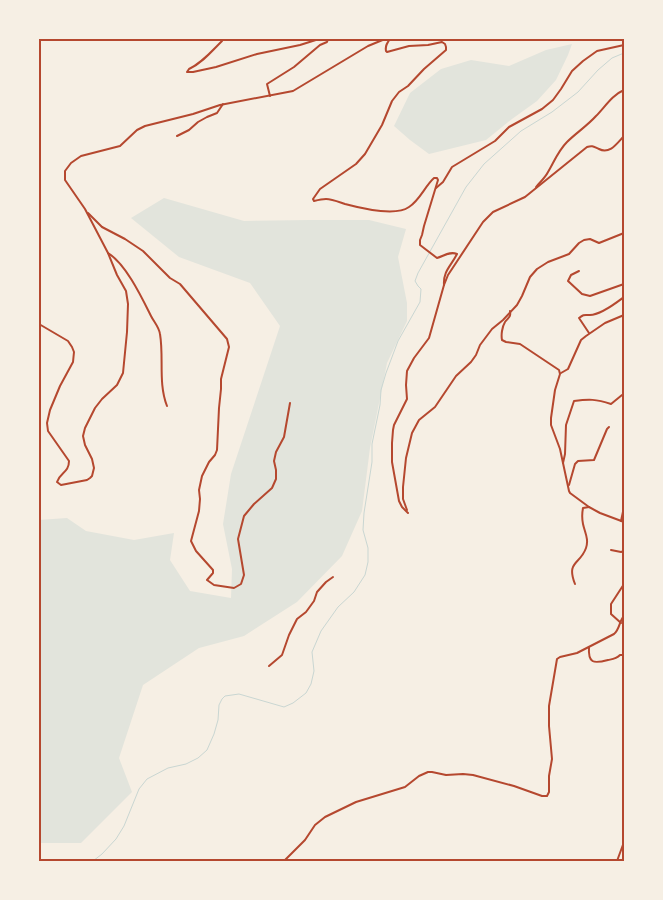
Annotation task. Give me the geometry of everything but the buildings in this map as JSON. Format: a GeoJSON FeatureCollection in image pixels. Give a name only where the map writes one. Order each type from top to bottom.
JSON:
{"type":"FeatureCollection","features":[{"type":"Feature","properties":{"kind":"street"},"geometry":{"type":"LineString","coordinates":[[222,41],[203,60],[189,68],[187,72],[318,39]]}},
{"type":"Feature","properties":{"kind":"street"},"geometry":{"type":"LineString","coordinates":[[270,96],[267,84],[294,67],[320,45],[327,42],[328,39]]}},
{"type":"Feature","properties":{"kind":"street"},"geometry":{"type":"LineString","coordinates":[[39,324],[68,341],[74,352],[73,362],[60,386],[47,423],[48,432],[69,461],[68,468],[59,476],[57,482],[61,485],[87,480],[92,476],[94,468],[82,436],[95,408],[117,384],[123,373],[128,296],[85,209],[66,180],[64,171],[71,162],[81,156],[120,146],[137,130],[145,126],[223,104],[293,91],[368,46],[385,39]]}},
{"type":"Feature","properties":{"kind":"street"},"geometry":{"type":"LineString","coordinates":[[390,39],[387,42],[386,51],[388,52],[410,46],[442,42],[445,44],[446,50],[392,101],[382,125],[365,154],[356,164],[320,188],[313,199],[314,201],[327,199],[367,210],[396,211],[409,208],[422,194],[428,183],[436,178],[438,180],[426,215],[420,245],[438,258],[454,252],[457,254],[445,273],[444,286]]}},
{"type":"Feature","properties":{"kind":"street"},"geometry":{"type":"LineString","coordinates":[[436,188],[443,182],[452,167],[495,141],[509,128],[547,104],[561,89],[572,71],[583,60],[597,51],[624,45]]}},
{"type":"Feature","properties":{"kind":"street"},"geometry":{"type":"LineString","coordinates":[[535,189],[567,142],[589,124],[612,97],[624,90]]}},
{"type":"Feature","properties":{"kind":"street"},"geometry":{"type":"LineString","coordinates":[[177,136],[207,117],[217,114],[223,104]]}},
{"type":"Feature","properties":{"kind":"street"},"geometry":{"type":"LineString","coordinates":[[624,136],[607,151],[602,151],[593,146],[587,147],[520,200],[497,209],[489,215],[448,275],[429,338],[407,371],[407,399],[396,418],[392,430],[392,462],[398,495],[402,507],[408,513],[403,499],[404,472],[409,444],[416,425],[423,416],[435,407],[456,376],[471,362],[480,345],[492,329],[517,304],[530,277],[544,264],[569,254],[584,240],[590,239],[599,243],[624,233]]}},
{"type":"Feature","properties":{"kind":"street"},"geometry":{"type":"LineString","coordinates":[[85,209],[102,227],[143,251],[170,278],[180,284],[227,339],[229,347],[221,379],[218,447],[216,456],[209,462],[202,476],[199,490],[199,512],[191,541],[196,551],[213,570],[214,573],[207,580],[214,585],[234,588],[242,584],[244,575],[238,539],[244,516],[272,488],[276,479],[274,460],[284,436],[290,403]]}},
{"type":"Feature","properties":{"kind":"street"},"geometry":{"type":"LineString","coordinates":[[108,254],[117,261],[135,286],[159,331],[162,390],[167,406]]}},
{"type":"Feature","properties":{"kind":"street"},"geometry":{"type":"LineString","coordinates":[[579,271],[571,274],[568,281],[582,294],[590,296],[624,284]]}},
{"type":"Feature","properties":{"kind":"street"},"geometry":{"type":"LineString","coordinates":[[588,334],[579,318],[580,316],[597,314],[624,297]]}},
{"type":"Feature","properties":{"kind":"street"},"geometry":{"type":"LineString","coordinates":[[510,310],[511,316],[504,325],[502,340],[520,344],[559,370],[560,374]]}},
{"type":"Feature","properties":{"kind":"street"},"geometry":{"type":"LineString","coordinates":[[624,315],[605,323],[582,340],[568,369],[560,374],[555,390],[551,418],[551,425],[557,440],[570,493],[600,513],[624,522]]}},
{"type":"Feature","properties":{"kind":"street"},"geometry":{"type":"LineString","coordinates":[[563,466],[566,425],[574,401],[590,398],[610,404],[622,395]]}},
{"type":"Feature","properties":{"kind":"street"},"geometry":{"type":"LineString","coordinates":[[568,488],[575,464],[578,461],[594,460],[609,427]]}},
{"type":"Feature","properties":{"kind":"street"},"geometry":{"type":"LineString","coordinates":[[576,584],[571,574],[574,564],[586,548],[588,539],[582,523],[582,514],[583,508],[589,507]]}},
{"type":"Feature","properties":{"kind":"street"},"geometry":{"type":"LineString","coordinates":[[621,521],[624,507]]}},
{"type":"Feature","properties":{"kind":"street"},"geometry":{"type":"LineString","coordinates":[[611,550],[624,551]]}},
{"type":"Feature","properties":{"kind":"street"},"geometry":{"type":"LineString","coordinates":[[269,666],[282,655],[297,619],[306,612],[314,601],[317,592],[333,577]]}},
{"type":"Feature","properties":{"kind":"street"},"geometry":{"type":"LineString","coordinates":[[620,623],[611,614],[611,604],[624,584]]}},
{"type":"Feature","properties":{"kind":"street"},"geometry":{"type":"LineString","coordinates":[[284,861],[305,840],[315,825],[321,820],[356,802],[405,787],[418,776],[428,772],[473,776],[547,796],[552,759],[548,726],[549,706],[557,659],[577,653],[614,634],[618,630],[624,616]]}},
{"type":"Feature","properties":{"kind":"street"},"geometry":{"type":"LineString","coordinates":[[589,647],[589,657],[596,663],[624,655]]}},
{"type":"Feature","properties":{"kind":"street"},"geometry":{"type":"LineString","coordinates":[[617,861],[624,842]]}},
{"type":"Feature","properties":{"kind":"shaded area"},"geometry":{"type":"Polygon","coordinates":[[[572,44],[556,80],[537,101],[486,140],[429,154],[394,126],[410,93],[441,69],[471,60],[509,66],[546,50],[572,44]]]}},
{"type":"Feature","properties":{"kind":"shaded area"},"geometry":{"type":"Polygon","coordinates":[[[164,198],[244,221],[369,220],[406,229],[398,257],[407,303],[407,321],[387,363],[370,448],[362,511],[342,556],[297,602],[244,636],[199,648],[143,685],[119,758],[132,792],[81,843],[39,843],[39,520],[67,518],[86,531],[134,540],[174,533],[170,560],[190,591],[231,598],[232,569],[223,524],[231,474],[280,326],[250,283],[179,257],[131,218],[164,198]]]}},
{"type":"Feature","properties":{"kind":"waterway"},"geometry":{"type":"LineString","coordinates":[[93,861],[116,839],[124,826],[139,789],[147,779],[168,768],[186,764],[198,758],[207,750],[218,720],[219,705],[225,696],[239,694],[284,707],[306,693],[311,684],[314,671],[312,652],[321,631],[338,607],[354,592],[365,575],[368,562],[368,548],[363,530],[364,513],[372,462],[372,444],[381,390],[398,341],[420,302],[421,289],[415,281],[418,273],[466,187],[484,164],[521,131],[552,112],[578,92],[612,58],[624,53]]}}]}
